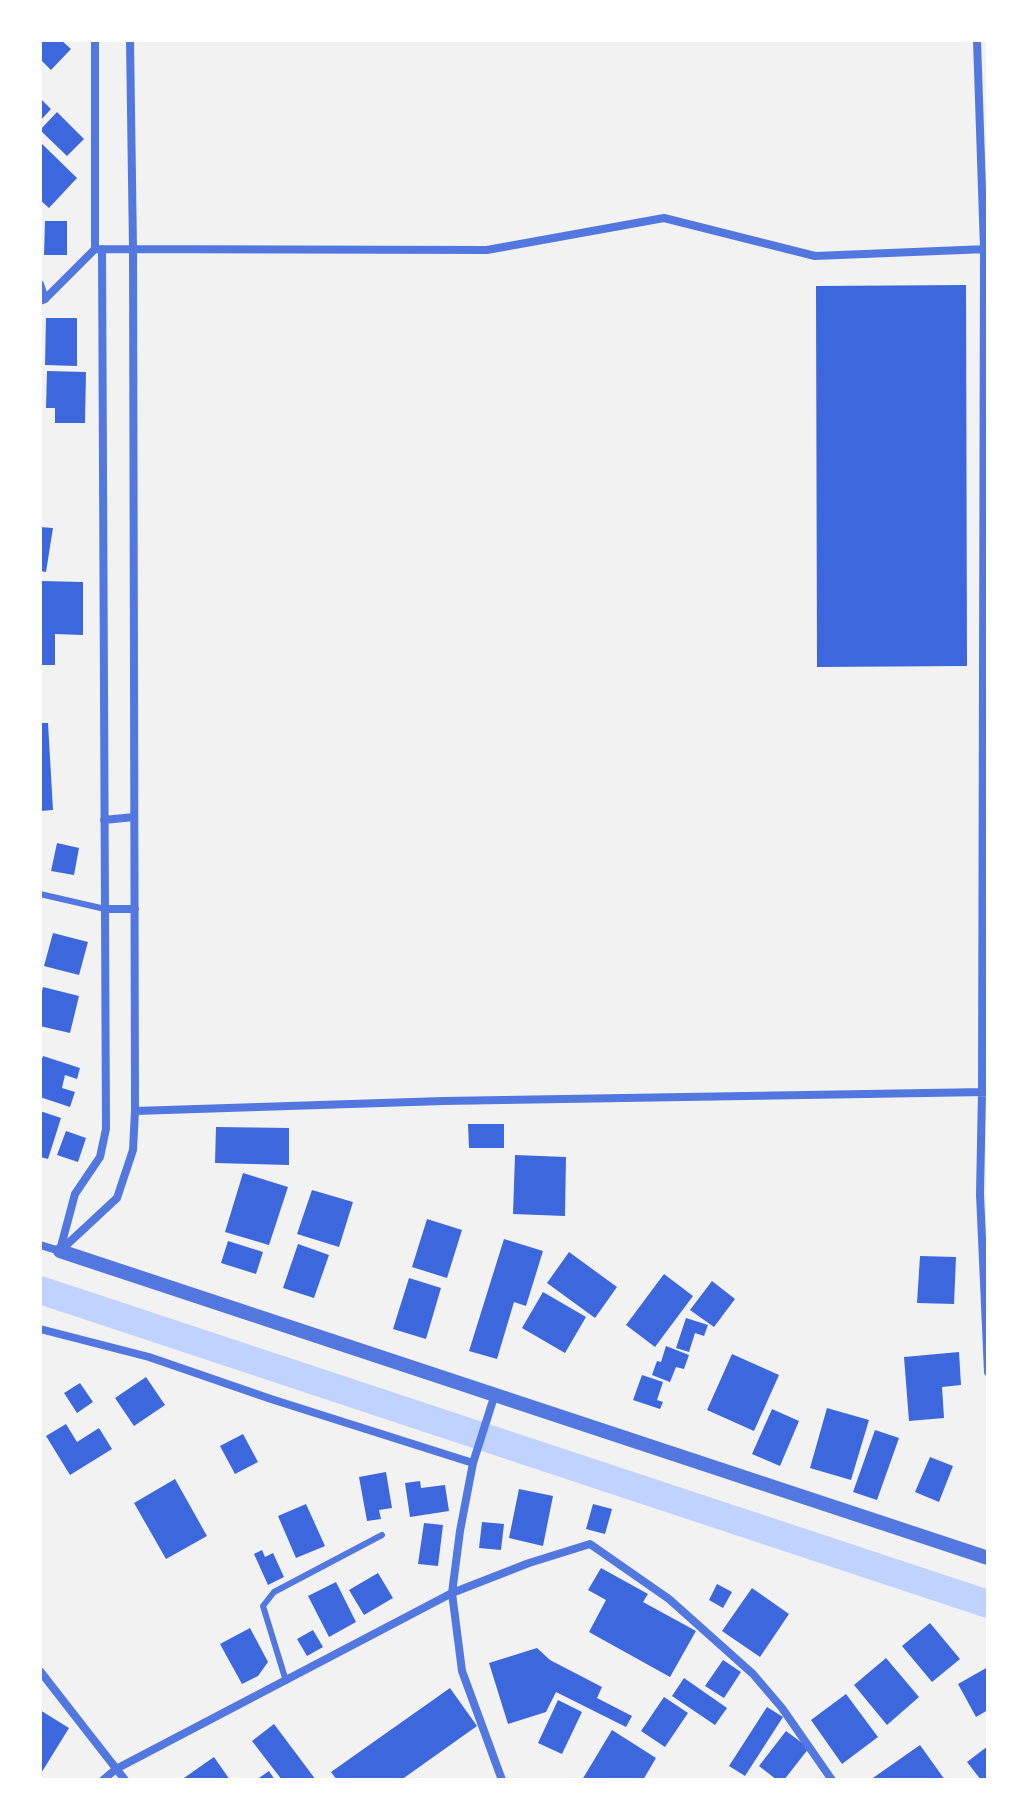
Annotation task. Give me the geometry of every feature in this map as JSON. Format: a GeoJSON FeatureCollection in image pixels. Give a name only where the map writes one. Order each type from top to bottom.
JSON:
{"type":"FeatureCollection","features":[{"type":"Feature","properties":{"kind":"street"},"geometry":{"type":"LineString","coordinates":[[60,1251],[75,1194],[100,1157],[106,1129],[95,40]]}},
{"type":"Feature","properties":{"kind":"street"},"geometry":{"type":"LineString","coordinates":[[60,1251],[117,1198],[133,1150],[135,909],[130,40]]}},
{"type":"Feature","properties":{"kind":"street"},"geometry":{"type":"LineString","coordinates":[[977,40],[986,249],[985,1092],[980,1194],[988,1372]]}},
{"type":"Feature","properties":{"kind":"street"},"geometry":{"type":"LineString","coordinates":[[42,300],[99,249],[487,250],[664,218],[815,256],[986,249]]}},
{"type":"Feature","properties":{"kind":"street"},"geometry":{"type":"LineString","coordinates":[[40,284],[42,300]]}},
{"type":"Feature","properties":{"kind":"street"},"geometry":{"type":"LineString","coordinates":[[104,820],[134,817]]}},
{"type":"Feature","properties":{"kind":"street"},"geometry":{"type":"LineString","coordinates":[[105,909],[135,909]]}},
{"type":"Feature","properties":{"kind":"street"},"geometry":{"type":"LineString","coordinates":[[135,1111],[459,1100],[985,1092]]}},
{"type":"Feature","properties":{"kind":"street"},"geometry":{"type":"LineString","coordinates":[[40,1245],[988,1558]]}},
{"type":"Feature","properties":{"kind":"street"},"geometry":{"type":"LineString","coordinates":[[40,1329],[149,1357],[271,1399],[474,1462]]}},
{"type":"Feature","properties":{"kind":"street"},"geometry":{"type":"LineString","coordinates":[[495,1395],[474,1462],[452,1593],[462,1671],[502,1780]]}},
{"type":"Feature","properties":{"kind":"street"},"geometry":{"type":"LineString","coordinates":[[103,1780],[116,1769],[452,1593],[529,1563],[590,1544],[669,1599],[753,1674],[782,1708],[832,1780]]}},
{"type":"Feature","properties":{"kind":"street"},"geometry":{"type":"LineString","coordinates":[[40,1671],[125,1780]]}},
{"type":"Feature","properties":{"kind":"lane"},"geometry":{"type":"LineString","coordinates":[[40,894],[105,909]]}},
{"type":"Feature","properties":{"kind":"lane"},"geometry":{"type":"LineString","coordinates":[[286,1681],[263,1606],[274,1592],[382,1535]]}},
{"type":"Feature","properties":{"kind":"building"},"geometry":{"type":"Polygon","coordinates":[[[40,40],[61,40],[71,49],[51,70],[40,59],[40,40]]]}},
{"type":"Feature","properties":{"kind":"building"},"geometry":{"type":"Polygon","coordinates":[[[40,98],[51,109],[40,121],[40,98]]]}},
{"type":"Feature","properties":{"kind":"building"},"geometry":{"type":"Polygon","coordinates":[[[57,112],[84,139],[67,156],[40,130],[57,112]]]}},
{"type":"Feature","properties":{"kind":"building"},"geometry":{"type":"Polygon","coordinates":[[[40,142],[77,178],[49,208],[40,200],[40,142]]]}},
{"type":"Feature","properties":{"kind":"building"},"geometry":{"type":"Polygon","coordinates":[[[45,221],[67,221],[67,255],[44,255],[45,221]]]}},
{"type":"Feature","properties":{"kind":"building"},"geometry":{"type":"Polygon","coordinates":[[[966,285],[967,666],[817,667],[816,286],[966,285]]]}},
{"type":"Feature","properties":{"kind":"building"},"geometry":{"type":"Polygon","coordinates":[[[46,318],[77,318],[77,366],[45,365],[46,318]]]}},
{"type":"Feature","properties":{"kind":"building"},"geometry":{"type":"Polygon","coordinates":[[[47,371],[86,372],[85,423],[55,423],[55,408],[46,408],[47,371]]]}},
{"type":"Feature","properties":{"kind":"building"},"geometry":{"type":"Polygon","coordinates":[[[40,527],[53,528],[46,572],[40,571],[40,527]]]}},
{"type":"Feature","properties":{"kind":"building"},"geometry":{"type":"Polygon","coordinates":[[[40,581],[83,582],[83,635],[55,634],[55,665],[40,665],[40,581]]]}},
{"type":"Feature","properties":{"kind":"building"},"geometry":{"type":"Polygon","coordinates":[[[40,723],[48,723],[53,810],[40,811],[40,723]]]}},
{"type":"Feature","properties":{"kind":"building"},"geometry":{"type":"Polygon","coordinates":[[[57,843],[79,848],[74,875],[51,871],[57,843]]]}},
{"type":"Feature","properties":{"kind":"building"},"geometry":{"type":"Polygon","coordinates":[[[53,933],[88,942],[79,975],[44,966],[53,933]]]}},
{"type":"Feature","properties":{"kind":"building"},"geometry":{"type":"Polygon","coordinates":[[[43,987],[79,996],[70,1033],[40,1026],[43,987]]]}},
{"type":"Feature","properties":{"kind":"building"},"geometry":{"type":"Polygon","coordinates":[[[43,1056],[80,1068],[77,1079],[65,1075],[62,1088],[75,1092],[70,1107],[40,1097],[40,1064],[43,1056]]]}},
{"type":"Feature","properties":{"kind":"building"},"geometry":{"type":"Polygon","coordinates":[[[40,1111],[61,1118],[48,1159],[40,1157],[40,1111]]]}},
{"type":"Feature","properties":{"kind":"building"},"geometry":{"type":"Polygon","coordinates":[[[468,1124],[504,1124],[504,1148],[469,1148],[468,1124]]]}},
{"type":"Feature","properties":{"kind":"building"},"geometry":{"type":"Polygon","coordinates":[[[216,1127],[289,1128],[289,1165],[215,1163],[216,1127]]]}},
{"type":"Feature","properties":{"kind":"building"},"geometry":{"type":"Polygon","coordinates":[[[66,1131],[86,1138],[78,1162],[57,1155],[66,1131]]]}},
{"type":"Feature","properties":{"kind":"building"},"geometry":{"type":"Polygon","coordinates":[[[515,1155],[566,1157],[565,1216],[513,1214],[515,1155]]]}},
{"type":"Feature","properties":{"kind":"building"},"geometry":{"type":"Polygon","coordinates":[[[243,1173],[288,1187],[269,1245],[225,1232],[243,1173]]]}},
{"type":"Feature","properties":{"kind":"building"},"geometry":{"type":"Polygon","coordinates":[[[312,1190],[353,1202],[339,1247],[297,1234],[312,1190]]]}},
{"type":"Feature","properties":{"kind":"building"},"geometry":{"type":"Polygon","coordinates":[[[427,1219],[462,1230],[447,1278],[412,1267],[427,1219]]]}},
{"type":"Feature","properties":{"kind":"building"},"geometry":{"type":"Polygon","coordinates":[[[504,1239],[543,1251],[526,1306],[514,1302],[497,1359],[469,1351],[504,1239]]]}},
{"type":"Feature","properties":{"kind":"building"},"geometry":{"type":"Polygon","coordinates":[[[228,1241],[263,1252],[256,1274],[221,1263],[228,1241]]]}},
{"type":"Feature","properties":{"kind":"building"},"geometry":{"type":"Polygon","coordinates":[[[298,1244],[329,1255],[314,1298],[283,1288],[298,1244]]]}},
{"type":"Feature","properties":{"kind":"building"},"geometry":{"type":"Polygon","coordinates":[[[569,1252],[617,1287],[595,1318],[547,1283],[569,1252]]]}},
{"type":"Feature","properties":{"kind":"building"},"geometry":{"type":"Polygon","coordinates":[[[920,1256],[956,1257],[954,1304],[917,1303],[920,1256]]]}},
{"type":"Feature","properties":{"kind":"building"},"geometry":{"type":"Polygon","coordinates":[[[664,1274],[693,1296],[655,1347],[626,1325],[664,1274]]]}},
{"type":"Feature","properties":{"kind":"building"},"geometry":{"type":"Polygon","coordinates":[[[409,1278],[441,1288],[426,1339],[393,1329],[409,1278]]]}},
{"type":"Feature","properties":{"kind":"building"},"geometry":{"type":"Polygon","coordinates":[[[712,1281],[735,1299],[714,1327],[690,1310],[712,1281]]]}},
{"type":"Feature","properties":{"kind":"building"},"geometry":{"type":"Polygon","coordinates":[[[543,1292],[586,1317],[565,1353],[522,1328],[543,1292]]]}},
{"type":"Feature","properties":{"kind":"building"},"geometry":{"type":"Polygon","coordinates":[[[686,1318],[708,1325],[704,1336],[695,1333],[689,1352],[676,1348],[686,1318]]]}},
{"type":"Feature","properties":{"kind":"building"},"geometry":{"type":"Polygon","coordinates":[[[666,1346],[689,1355],[684,1369],[676,1367],[670,1382],[652,1375],[657,1361],[661,1362],[666,1346]]]}},
{"type":"Feature","properties":{"kind":"building"},"geometry":{"type":"Polygon","coordinates":[[[959,1352],[961,1385],[942,1387],[944,1418],[909,1421],[904,1357],[959,1352]]]}},
{"type":"Feature","properties":{"kind":"building"},"geometry":{"type":"Polygon","coordinates":[[[732,1354],[779,1375],[754,1431],[707,1410],[732,1354]]]}},
{"type":"Feature","properties":{"kind":"building"},"geometry":{"type":"Polygon","coordinates":[[[642,1375],[663,1382],[657,1400],[663,1402],[660,1409],[633,1400],[642,1375]]]}},
{"type":"Feature","properties":{"kind":"building"},"geometry":{"type":"Polygon","coordinates":[[[146,1377],[165,1405],[134,1426],[115,1398],[146,1377]]]}},
{"type":"Feature","properties":{"kind":"building"},"geometry":{"type":"Polygon","coordinates":[[[80,1383],[93,1402],[77,1413],[64,1393],[80,1383]]]}},
{"type":"Feature","properties":{"kind":"building"},"geometry":{"type":"Polygon","coordinates":[[[827,1408],[869,1420],[851,1480],[810,1468],[827,1408]]]}},
{"type":"Feature","properties":{"kind":"building"},"geometry":{"type":"Polygon","coordinates":[[[772,1409],[799,1421],[780,1466],[752,1454],[772,1409]]]}},
{"type":"Feature","properties":{"kind":"building"},"geometry":{"type":"Polygon","coordinates":[[[66,1424],[77,1442],[99,1428],[112,1449],[70,1475],[46,1436],[66,1424]]]}},
{"type":"Feature","properties":{"kind":"building"},"geometry":{"type":"Polygon","coordinates":[[[875,1430],[899,1438],[877,1500],[853,1492],[875,1430]]]}},
{"type":"Feature","properties":{"kind":"building"},"geometry":{"type":"Polygon","coordinates":[[[243,1434],[258,1462],[235,1474],[220,1446],[243,1434]]]}},
{"type":"Feature","properties":{"kind":"building"},"geometry":{"type":"Polygon","coordinates":[[[930,1457],[953,1466],[939,1502],[915,1492],[930,1457]]]}},
{"type":"Feature","properties":{"kind":"building"},"geometry":{"type":"Polygon","coordinates":[[[386,1472],[392,1508],[379,1510],[381,1519],[367,1521],[359,1477],[386,1472]]]}},
{"type":"Feature","properties":{"kind":"building"},"geometry":{"type":"Polygon","coordinates":[[[175,1479],[207,1536],[166,1559],[134,1503],[175,1479]]]}},
{"type":"Feature","properties":{"kind":"building"},"geometry":{"type":"Polygon","coordinates":[[[420,1481],[421,1488],[445,1485],[449,1511],[410,1517],[405,1483],[420,1481]]]}},
{"type":"Feature","properties":{"kind":"building"},"geometry":{"type":"Polygon","coordinates":[[[519,1489],[553,1496],[543,1546],[509,1538],[519,1489]]]}},
{"type":"Feature","properties":{"kind":"building"},"geometry":{"type":"Polygon","coordinates":[[[306,1504],[325,1546],[296,1558],[278,1516],[306,1504]]]}},
{"type":"Feature","properties":{"kind":"building"},"geometry":{"type":"Polygon","coordinates":[[[593,1504],[612,1509],[605,1534],[586,1529],[593,1504]]]}},
{"type":"Feature","properties":{"kind":"building"},"geometry":{"type":"Polygon","coordinates":[[[482,1522],[504,1524],[501,1550],[479,1548],[482,1522]]]}},
{"type":"Feature","properties":{"kind":"building"},"geometry":{"type":"Polygon","coordinates":[[[424,1523],[443,1525],[438,1566],[418,1564],[424,1523]]]}},
{"type":"Feature","properties":{"kind":"building"},"geometry":{"type":"Polygon","coordinates":[[[262,1550],[265,1557],[273,1553],[284,1577],[268,1585],[254,1554],[262,1550]]]}},
{"type":"Feature","properties":{"kind":"building"},"geometry":{"type":"Polygon","coordinates":[[[601,1568],[648,1594],[643,1602],[696,1631],[670,1677],[589,1632],[606,1600],[588,1590],[601,1568]]]}},
{"type":"Feature","properties":{"kind":"building"},"geometry":{"type":"Polygon","coordinates":[[[378,1573],[393,1598],[364,1615],[349,1590],[378,1573]]]}},
{"type":"Feature","properties":{"kind":"building"},"geometry":{"type":"Polygon","coordinates":[[[336,1582],[356,1622],[329,1637],[308,1596],[336,1582]]]}},
{"type":"Feature","properties":{"kind":"building"},"geometry":{"type":"Polygon","coordinates":[[[717,1584],[732,1592],[723,1608],[709,1600],[717,1584]]]}},
{"type":"Feature","properties":{"kind":"building"},"geometry":{"type":"Polygon","coordinates":[[[752,1588],[789,1614],[760,1657],[722,1631],[752,1588]]]}},
{"type":"Feature","properties":{"kind":"building"},"geometry":{"type":"Polygon","coordinates":[[[930,1623],[960,1659],[932,1682],[902,1646],[930,1623]]]}},
{"type":"Feature","properties":{"kind":"building"},"geometry":{"type":"Polygon","coordinates":[[[250,1628],[268,1662],[258,1676],[242,1684],[220,1644],[250,1628]]]}},
{"type":"Feature","properties":{"kind":"building"},"geometry":{"type":"Polygon","coordinates":[[[313,1630],[323,1647],[307,1656],[297,1639],[313,1630]]]}},
{"type":"Feature","properties":{"kind":"building"},"geometry":{"type":"Polygon","coordinates":[[[537,1648],[550,1660],[602,1687],[597,1698],[632,1716],[626,1727],[556,1692],[546,1712],[508,1724],[489,1663],[537,1648]]]}},
{"type":"Feature","properties":{"kind":"building"},"geometry":{"type":"Polygon","coordinates":[[[886,1658],[919,1697],[887,1725],[854,1685],[886,1658]]]}},
{"type":"Feature","properties":{"kind":"building"},"geometry":{"type":"Polygon","coordinates":[[[723,1660],[741,1672],[724,1698],[705,1686],[723,1660]]]}},
{"type":"Feature","properties":{"kind":"building"},"geometry":{"type":"Polygon","coordinates":[[[988,1667],[988,1710],[976,1717],[958,1684],[988,1667]]]}},
{"type":"Feature","properties":{"kind":"building"},"geometry":{"type":"Polygon","coordinates":[[[684,1678],[727,1708],[715,1725],[672,1696],[684,1678]]]}},
{"type":"Feature","properties":{"kind":"building"},"geometry":{"type":"Polygon","coordinates":[[[450,1688],[477,1726],[401,1780],[337,1780],[331,1772],[450,1688]]]}},
{"type":"Feature","properties":{"kind":"building"},"geometry":{"type":"Polygon","coordinates":[[[846,1694],[878,1737],[842,1764],[811,1720],[846,1694]]]}},
{"type":"Feature","properties":{"kind":"building"},"geometry":{"type":"Polygon","coordinates":[[[664,1697],[688,1713],[665,1747],[641,1731],[664,1697]]]}},
{"type":"Feature","properties":{"kind":"building"},"geometry":{"type":"Polygon","coordinates":[[[558,1700],[582,1712],[562,1754],[538,1743],[558,1700]]]}},
{"type":"Feature","properties":{"kind":"building"},"geometry":{"type":"Polygon","coordinates":[[[767,1707],[783,1717],[745,1776],[729,1766],[767,1707]]]}},
{"type":"Feature","properties":{"kind":"building"},"geometry":{"type":"Polygon","coordinates":[[[40,1710],[69,1728],[40,1775],[40,1710]]]}},
{"type":"Feature","properties":{"kind":"building"},"geometry":{"type":"Polygon","coordinates":[[[274,1724],[316,1780],[282,1780],[252,1741],[274,1724]]]}},
{"type":"Feature","properties":{"kind":"building"},"geometry":{"type":"Polygon","coordinates":[[[612,1730],[656,1758],[643,1780],[582,1780],[612,1730]]]}},
{"type":"Feature","properties":{"kind":"building"},"geometry":{"type":"Polygon","coordinates":[[[786,1731],[809,1748],[784,1780],[777,1780],[759,1766],[786,1731]]]}},
{"type":"Feature","properties":{"kind":"building"},"geometry":{"type":"Polygon","coordinates":[[[920,1745],[945,1780],[870,1780],[920,1745]]]}},
{"type":"Feature","properties":{"kind":"building"},"geometry":{"type":"Polygon","coordinates":[[[988,1746],[988,1780],[981,1780],[967,1762],[988,1746]]]}},
{"type":"Feature","properties":{"kind":"building"},"geometry":{"type":"Polygon","coordinates":[[[214,1757],[230,1780],[181,1780],[214,1757]]]}},
{"type":"Feature","properties":{"kind":"building"},"geometry":{"type":"Polygon","coordinates":[[[269,1771],[275,1780],[256,1780],[269,1771]]]}},
{"type":"Feature","properties":{"kind":"waterway"},"geometry":{"type":"LineString","coordinates":[[40,1290],[988,1604]]}}]}
